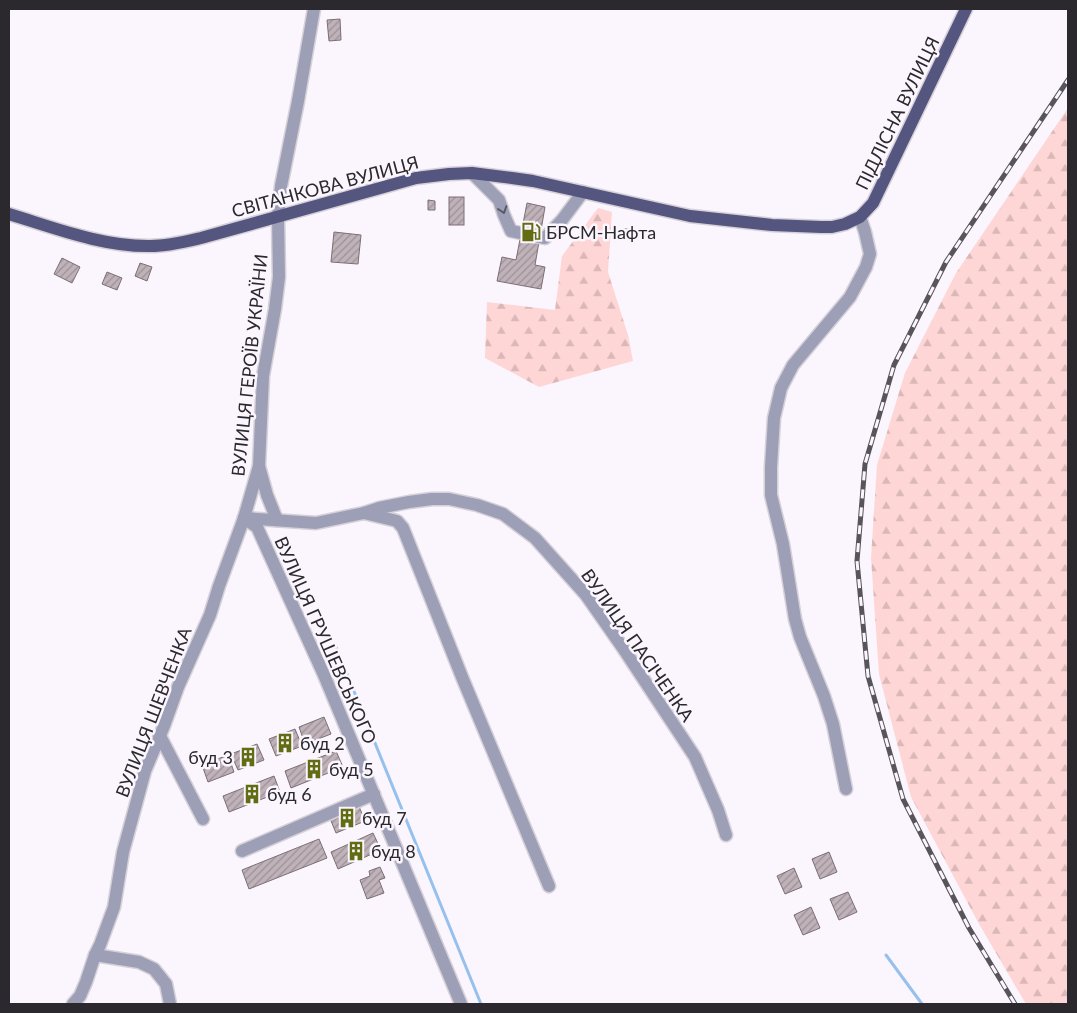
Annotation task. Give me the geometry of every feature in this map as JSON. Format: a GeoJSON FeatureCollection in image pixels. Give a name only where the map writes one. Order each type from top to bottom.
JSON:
{"type":"FeatureCollection","features":[{"type":"Feature","properties":{"kind":"main road","name":"ПІДЛІСНА ВУЛИЦЯ"},"geometry":{"type":"LineString","coordinates":[[860,217],[873,203],[966,9]]}},
{"type":"Feature","properties":{"kind":"main road","name":"СВІТАНКОВА ВУЛИЦЯ"},"geometry":{"type":"LineString","coordinates":[[9,214],[92,239],[124,245],[151,246],[175,244],[416,178],[472,173],[533,181],[690,216],[772,225],[832,227],[846,224],[860,217]]}},
{"type":"Feature","properties":{"kind":"street","name":"ВУЛИЦЯ ГЕРОЇВ УКРАЇНИ"},"geometry":{"type":"LineString","coordinates":[[244,518],[259,466],[263,376],[279,276],[278,216],[280,186],[298,101],[314,9]]}},
{"type":"Feature","properties":{"kind":"street"},"geometry":{"type":"LineString","coordinates":[[472,173],[499,200],[511,231],[545,238],[562,220],[583,192]]}},
{"type":"Feature","properties":{"kind":"street"},"geometry":{"type":"LineString","coordinates":[[846,789],[833,724],[795,619],[783,544],[771,495],[771,467],[774,418],[781,388],[793,364],[850,297],[866,267],[870,254],[866,232],[860,217]]}},
{"type":"Feature","properties":{"kind":"street"},"geometry":{"type":"LineString","coordinates":[[259,466],[266,495],[277,520]]}},
{"type":"Feature","properties":{"kind":"street","name":"ВУЛИЦЯ ПАСІЧЕНКА"},"geometry":{"type":"LineString","coordinates":[[244,518],[316,523],[379,508],[432,499],[449,499],[477,505],[503,514],[536,538],[586,595],[623,648],[695,757],[726,835]]}},
{"type":"Feature","properties":{"kind":"street","name":"ВУЛИЦЯ ПАСІЧЕНКА"},"geometry":{"type":"LineString","coordinates":[[364,513],[397,521],[402,528],[549,886]]}},
{"type":"Feature","properties":{"kind":"street","name":"ВУЛИЦЯ ШЕВЧЕНКА"},"geometry":{"type":"LineString","coordinates":[[73,1004],[80,996],[86,982],[114,907],[122,852],[146,770],[178,687],[210,614],[244,518]]}},
{"type":"Feature","properties":{"kind":"street","name":"ВУЛИЦЯ ГРУШЕВСЬКОГО"},"geometry":{"type":"LineString","coordinates":[[244,518],[257,527],[324,675],[461,1004]]}},
{"type":"Feature","properties":{"kind":"street"},"geometry":{"type":"LineString","coordinates":[[160,736],[202,819]]}},
{"type":"Feature","properties":{"kind":"street"},"geometry":{"type":"LineString","coordinates":[[242,851],[374,794]]}},
{"type":"Feature","properties":{"kind":"street"},"geometry":{"type":"LineString","coordinates":[[95,955],[139,962],[154,969],[166,984],[170,1004]]}},
{"type":"Feature","properties":{"kind":"green space"},"geometry":{"type":"Polygon","coordinates":[[[1068,108],[1068,1004],[1026,1004],[979,924],[911,797],[879,674],[871,558],[877,465],[905,373],[956,273],[1068,108]]]}},
{"type":"Feature","properties":{"kind":"green space"},"geometry":{"type":"Polygon","coordinates":[[[598,208],[612,212],[608,272],[628,335],[633,361],[539,387],[485,358],[487,302],[555,310],[562,256],[598,208]]]}},
{"type":"Feature","properties":{"kind":"building"},"geometry":{"type":"Polygon","coordinates":[[[340,19],[341,40],[329,41],[327,20],[340,19]]]}},
{"type":"Feature","properties":{"kind":"building"},"geometry":{"type":"Polygon","coordinates":[[[449,197],[464,197],[464,225],[449,225],[449,197]]]}},
{"type":"Feature","properties":{"kind":"building"},"geometry":{"type":"Polygon","coordinates":[[[428,200],[435,201],[435,210],[428,210],[428,200]]]}},
{"type":"Feature","properties":{"kind":"building","name":"БРСМ-Нафта"},"geometry":{"type":"Polygon","coordinates":[[[527,203],[545,207],[535,265],[545,267],[541,289],[497,281],[502,257],[516,260],[527,203]]]}},
{"type":"Feature","properties":{"kind":"building"},"geometry":{"type":"Polygon","coordinates":[[[623,229],[636,229],[636,238],[623,238],[623,229]]]}},
{"type":"Feature","properties":{"kind":"building"},"geometry":{"type":"Polygon","coordinates":[[[334,232],[361,235],[358,264],[331,262],[334,232]]]}},
{"type":"Feature","properties":{"kind":"building"},"geometry":{"type":"Polygon","coordinates":[[[62,258],[80,267],[72,283],[54,274],[62,258]]]}},
{"type":"Feature","properties":{"kind":"building"},"geometry":{"type":"Polygon","coordinates":[[[140,263],[152,267],[147,281],[135,276],[140,263]]]}},
{"type":"Feature","properties":{"kind":"building"},"geometry":{"type":"Polygon","coordinates":[[[107,272],[122,278],[117,290],[102,284],[107,272]]]}},
{"type":"Feature","properties":{"kind":"building"},"geometry":{"type":"Polygon","coordinates":[[[324,717],[331,734],[305,744],[299,727],[324,717]]]}},
{"type":"Feature","properties":{"kind":"building","name":"буд 2"},"geometry":{"type":"Polygon","coordinates":[[[295,729],[302,746],[276,756],[269,739],[295,729]]]}},
{"type":"Feature","properties":{"kind":"building","name":"буд 3"},"geometry":{"type":"Polygon","coordinates":[[[257,744],[264,760],[238,770],[231,754],[257,744]]]}},
{"type":"Feature","properties":{"kind":"building","name":"буд 5"},"geometry":{"type":"Polygon","coordinates":[[[336,751],[343,767],[291,788],[285,771],[336,751]]]}},
{"type":"Feature","properties":{"kind":"building"},"geometry":{"type":"Polygon","coordinates":[[[228,755],[234,772],[208,782],[202,765],[228,755]]]}},
{"type":"Feature","properties":{"kind":"building","name":"буд 6"},"geometry":{"type":"Polygon","coordinates":[[[274,776],[280,792],[229,812],[223,796],[274,776]]]}},
{"type":"Feature","properties":{"kind":"building","name":"буд 7"},"geometry":{"type":"Polygon","coordinates":[[[358,804],[365,821],[336,833],[329,816],[358,804]]]}},
{"type":"Feature","properties":{"kind":"building","name":"буд 8"},"geometry":{"type":"Polygon","coordinates":[[[373,833],[381,850],[338,869],[331,852],[373,833]]]}},
{"type":"Feature","properties":{"kind":"building"},"geometry":{"type":"Polygon","coordinates":[[[319,839],[327,858],[249,889],[242,870],[319,839]]]}},
{"type":"Feature","properties":{"kind":"building"},"geometry":{"type":"Polygon","coordinates":[[[829,852],[837,872],[820,879],[812,859],[829,852]]]}},
{"type":"Feature","properties":{"kind":"building"},"geometry":{"type":"Polygon","coordinates":[[[380,867],[385,878],[379,880],[384,893],[367,899],[360,880],[370,876],[369,871],[380,867]]]}},
{"type":"Feature","properties":{"kind":"building"},"geometry":{"type":"Polygon","coordinates":[[[794,868],[802,887],[785,894],[777,876],[794,868]]]}},
{"type":"Feature","properties":{"kind":"building"},"geometry":{"type":"Polygon","coordinates":[[[848,892],[857,912],[839,920],[830,899],[848,892]]]}},
{"type":"Feature","properties":{"kind":"building"},"geometry":{"type":"Polygon","coordinates":[[[811,907],[820,928],[803,935],[794,915],[811,907]]]}},
{"type":"Feature","properties":{"kind":"waterway"},"geometry":{"type":"LineString","coordinates":[[336,647],[481,1004]]}},
{"type":"Feature","properties":{"kind":"waterway"},"geometry":{"type":"LineString","coordinates":[[886,955],[922,1004]]}},
{"type":"Feature","properties":{"kind":"railway"},"geometry":{"type":"LineString","coordinates":[[1015,1004],[969,928],[903,799],[868,676],[857,561],[865,464],[894,365],[946,262],[1068,80]]}},
{"type":"Feature","properties":{"kind":"place","name":"БРСМ-Нафта"},"geometry":{"type":"Point","coordinates":[531,232]}},
{"type":"Feature","properties":{"kind":"place","name":"буд 2"},"geometry":{"type":"Point","coordinates":[285,743]}},
{"type":"Feature","properties":{"kind":"place","name":"буд 3"},"geometry":{"type":"Point","coordinates":[248,757]}},
{"type":"Feature","properties":{"kind":"place","name":"буд 5"},"geometry":{"type":"Point","coordinates":[314,769]}},
{"type":"Feature","properties":{"kind":"place","name":"буд 6"},"geometry":{"type":"Point","coordinates":[252,794]}},
{"type":"Feature","properties":{"kind":"place","name":"буд 7"},"geometry":{"type":"Point","coordinates":[347,818]}},
{"type":"Feature","properties":{"kind":"place","name":"буд 8"},"geometry":{"type":"Point","coordinates":[356,851]}}]}
